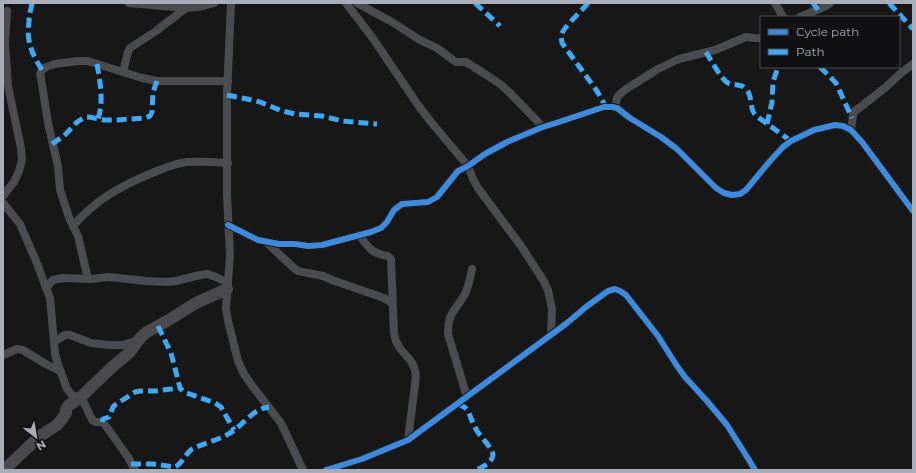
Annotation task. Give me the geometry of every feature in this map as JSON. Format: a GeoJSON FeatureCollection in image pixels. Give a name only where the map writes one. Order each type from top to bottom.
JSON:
{"type":"FeatureCollection","features":[{"type":"Feature","properties":{"kind":"street"},"geometry":{"type":"LineString","coordinates":[[129,3],[186,8],[199,7],[214,3]]}},
{"type":"Feature","properties":{"kind":"street"},"geometry":{"type":"LineString","coordinates":[[231,3],[227,96],[227,195],[230,255],[226,308],[228,321],[238,361],[244,374],[282,424],[303,470]]}},
{"type":"Feature","properties":{"kind":"street"},"geometry":{"type":"LineString","coordinates":[[346,3],[372,37],[418,105],[468,166],[482,195],[507,227],[544,280],[552,309],[551,334]]}},
{"type":"Feature","properties":{"kind":"street"},"geometry":{"type":"LineString","coordinates":[[357,3],[382,16],[420,40],[437,48],[456,62],[466,62],[500,84],[543,127]]}},
{"type":"Feature","properties":{"kind":"street"},"geometry":{"type":"LineString","coordinates":[[775,3],[782,16]]}},
{"type":"Feature","properties":{"kind":"street"},"geometry":{"type":"LineString","coordinates":[[802,16],[830,3]]}},
{"type":"Feature","properties":{"kind":"street"},"geometry":{"type":"LineString","coordinates":[[123,72],[130,48],[156,31],[186,8]]}},
{"type":"Feature","properties":{"kind":"street"},"geometry":{"type":"LineString","coordinates":[[3,196],[14,182],[22,160],[21,148],[8,86],[4,31],[7,11]]}},
{"type":"Feature","properties":{"kind":"street"},"geometry":{"type":"LineString","coordinates":[[615,107],[619,95],[658,68],[679,59],[715,50],[746,37],[760,38]]}},
{"type":"Feature","properties":{"kind":"street"},"geometry":{"type":"LineString","coordinates":[[88,279],[78,236],[67,212],[60,190],[58,166],[48,123],[40,74],[42,70],[55,64],[78,61],[88,62],[157,81],[228,82]]}},
{"type":"Feature","properties":{"kind":"street"},"geometry":{"type":"LineString","coordinates":[[850,130],[854,112],[913,64]]}},
{"type":"Feature","properties":{"kind":"street"},"geometry":{"type":"LineString","coordinates":[[228,225],[258,240],[308,246],[322,245],[359,235],[381,228],[394,210],[402,204],[428,202],[437,197],[458,171],[507,142],[543,127],[604,107],[615,107],[670,143],[716,188],[724,193],[732,195],[740,194],[746,190],[770,161],[791,141],[814,130],[835,125],[843,126],[850,130],[862,142],[913,211]]}},
{"type":"Feature","properties":{"kind":"street"},"geometry":{"type":"LineString","coordinates":[[73,226],[82,215],[104,198],[125,185],[163,169],[186,162],[228,163]]}},
{"type":"Feature","properties":{"kind":"street"},"geometry":{"type":"LineString","coordinates":[[3,203],[23,229],[50,298],[56,358],[67,389],[71,394],[80,398],[93,421],[102,422],[106,426],[128,457],[135,470]]}},
{"type":"Feature","properties":{"kind":"street"},"geometry":{"type":"LineString","coordinates":[[359,235],[366,246],[373,252],[388,256],[391,259],[394,333],[397,343],[416,370],[408,440]]}},
{"type":"Feature","properties":{"kind":"street"},"geometry":{"type":"LineString","coordinates":[[266,242],[298,271],[323,276],[384,298],[392,303]]}},
{"type":"Feature","properties":{"kind":"street"},"geometry":{"type":"LineString","coordinates":[[467,397],[448,334],[448,324],[451,314],[468,287],[472,269]]}},
{"type":"Feature","properties":{"kind":"street"},"geometry":{"type":"LineString","coordinates":[[46,288],[53,280],[59,278],[88,279],[109,277],[167,282],[208,274],[216,277],[227,286]]}},
{"type":"Feature","properties":{"kind":"street"},"geometry":{"type":"LineString","coordinates":[[4,470],[40,436],[57,425],[62,419],[67,407],[80,398],[129,353],[141,337],[152,328],[167,321],[227,286]]}},
{"type":"Feature","properties":{"kind":"street"},"geometry":{"type":"LineString","coordinates":[[326,470],[362,459],[408,440],[608,291],[615,289],[626,295],[658,336],[685,377],[727,425],[755,470]]}},
{"type":"Feature","properties":{"kind":"street"},"geometry":{"type":"LineString","coordinates":[[55,341],[65,335],[70,335],[91,343],[110,345],[123,345],[139,340]]}},
{"type":"Feature","properties":{"kind":"street"},"geometry":{"type":"LineString","coordinates":[[3,355],[17,349],[23,350],[60,371]]}},
{"type":"Feature","properties":{"kind":"marked path"},"geometry":{"type":"LineString","coordinates":[[32,3],[29,17],[28,35],[33,53],[42,70]]}},
{"type":"Feature","properties":{"kind":"marked path"},"geometry":{"type":"LineString","coordinates":[[475,3],[500,26]]}},
{"type":"Feature","properties":{"kind":"marked path"},"geometry":{"type":"LineString","coordinates":[[588,3],[568,24],[562,33],[562,43],[597,91],[606,107]]}},
{"type":"Feature","properties":{"kind":"marked path"},"geometry":{"type":"LineString","coordinates":[[813,3],[818,10]]}},
{"type":"Feature","properties":{"kind":"marked path"},"geometry":{"type":"LineString","coordinates":[[889,3],[913,29]]}},
{"type":"Feature","properties":{"kind":"marked path"},"geometry":{"type":"LineString","coordinates":[[706,52],[725,81],[731,84],[740,85],[746,89],[750,95],[752,109],[755,115],[791,141]]}},
{"type":"Feature","properties":{"kind":"marked path"},"geometry":{"type":"LineString","coordinates":[[97,64],[101,98],[98,119]]}},
{"type":"Feature","properties":{"kind":"marked path"},"geometry":{"type":"LineString","coordinates":[[767,124],[772,102],[773,82],[778,68]]}},
{"type":"Feature","properties":{"kind":"marked path"},"geometry":{"type":"LineString","coordinates":[[821,68],[836,83],[852,118]]}},
{"type":"Feature","properties":{"kind":"marked path"},"geometry":{"type":"LineString","coordinates":[[52,144],[64,136],[77,122],[85,117],[115,120],[145,118],[150,116],[152,112],[153,92],[157,81]]}},
{"type":"Feature","properties":{"kind":"marked path"},"geometry":{"type":"LineString","coordinates":[[227,95],[260,102],[282,111],[295,114],[322,116],[342,121],[377,124]]}},
{"type":"Feature","properties":{"kind":"marked path"},"geometry":{"type":"LineString","coordinates":[[158,326],[171,353],[180,388],[184,392],[215,403],[221,407],[234,430]]}},
{"type":"Feature","properties":{"kind":"marked path"},"geometry":{"type":"LineString","coordinates":[[102,422],[103,419],[109,417],[115,405],[135,392],[180,388]]}},
{"type":"Feature","properties":{"kind":"marked path"},"geometry":{"type":"LineString","coordinates":[[458,404],[467,410],[473,424],[493,455],[491,460],[477,470]]}},
{"type":"Feature","properties":{"kind":"marked path"},"geometry":{"type":"LineString","coordinates":[[131,464],[153,464],[175,467],[192,449],[226,435],[235,430],[253,414],[263,408],[269,407]]}},
{"type":"Feature","properties":{"kind":"cycle path"},"geometry":{"type":"LineString","coordinates":[[228,225],[258,240],[279,244],[308,246],[322,245],[371,232],[381,228],[387,222],[394,210],[402,204],[428,202],[437,197],[458,171],[507,142],[543,127],[604,107],[617,108],[661,137],[677,149],[716,188],[724,193],[732,195],[740,194],[746,190],[770,161],[791,141],[814,130],[835,125],[843,126],[851,130],[862,142],[913,211]]}},
{"type":"Feature","properties":{"kind":"cycle path"},"geometry":{"type":"LineString","coordinates":[[326,470],[362,459],[408,440],[567,323],[586,307],[608,291],[615,289],[626,295],[658,336],[685,377],[727,425],[755,470]]}}]}
